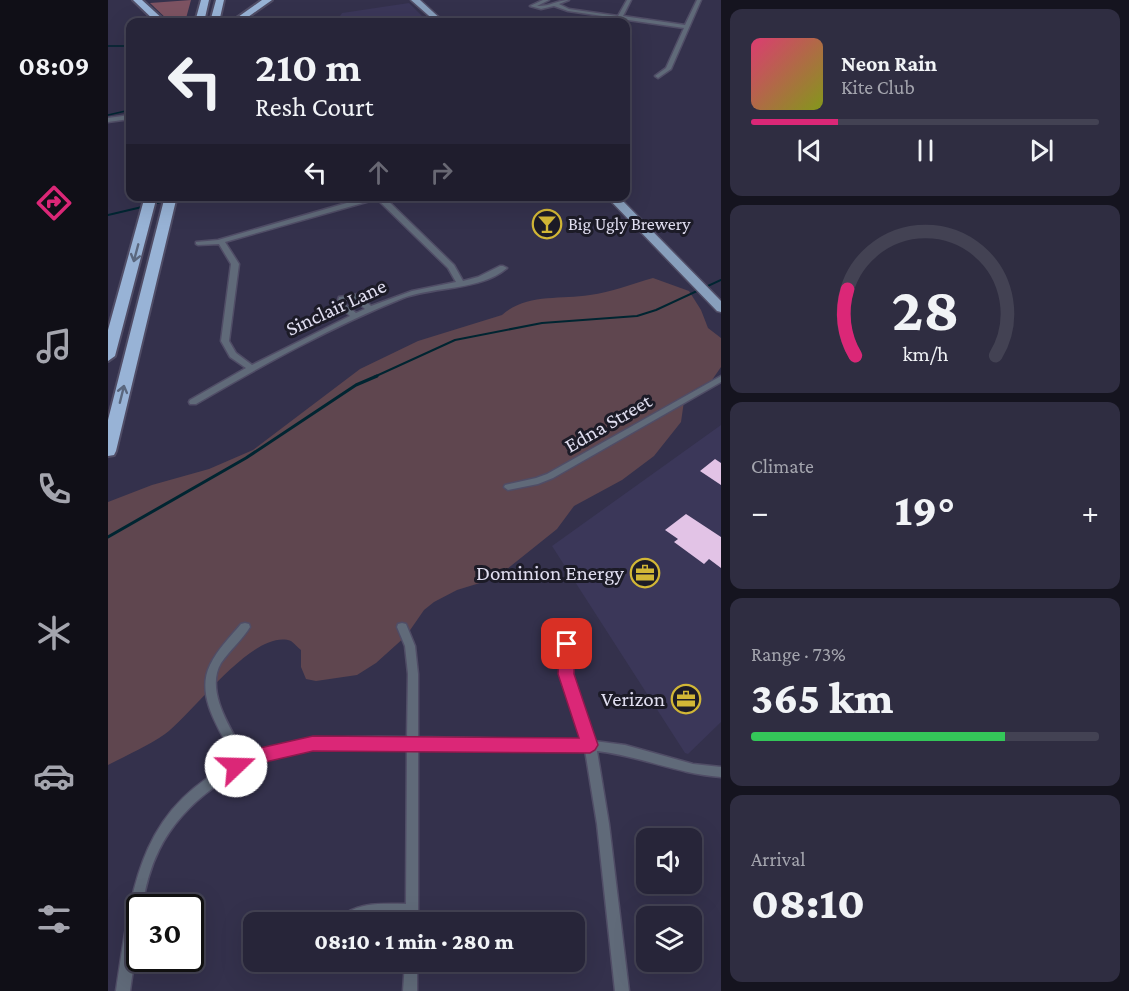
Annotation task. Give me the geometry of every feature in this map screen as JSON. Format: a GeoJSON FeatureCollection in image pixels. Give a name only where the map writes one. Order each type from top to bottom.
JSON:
{"type":"FeatureCollection","features":[{"type":"Feature","properties":{"kind":"highway"},"geometry":{"type":"LineString","coordinates":[[137,0],[157,18]]}},
{"type":"Feature","properties":{"kind":"highway"},"geometry":{"type":"LineString","coordinates":[[200,18],[205,0]]}},
{"type":"Feature","properties":{"kind":"highway"},"geometry":{"type":"LineString","coordinates":[[215,18],[220,0]]}},
{"type":"Feature","properties":{"kind":"highway"},"geometry":{"type":"LineString","coordinates":[[241,18],[268,0]]}},
{"type":"Feature","properties":{"kind":"highway"},"geometry":{"type":"LineString","coordinates":[[108,356],[151,201]]}},
{"type":"Feature","properties":{"kind":"highway"},"geometry":{"type":"LineString","coordinates":[[108,451],[170,201]]}},
{"type":"Feature","properties":{"kind":"main road"},"geometry":{"type":"LineString","coordinates":[[415,0],[435,18]]}},
{"type":"Feature","properties":{"kind":"main road"},"geometry":{"type":"LineString","coordinates":[[616,201],[721,308]]}},
{"type":"Feature","properties":{"kind":"street"},"geometry":{"type":"LineString","coordinates":[[547,0],[532,6],[541,8],[567,0]]}},
{"type":"Feature","properties":{"kind":"street"},"geometry":{"type":"LineString","coordinates":[[658,76],[668,69],[699,0]]}},
{"type":"Feature","properties":{"kind":"street"},"geometry":{"type":"LineString","coordinates":[[619,18],[629,1]]}},
{"type":"Feature","properties":{"kind":"street"},"geometry":{"type":"LineString","coordinates":[[554,4],[568,10],[608,18]]}},
{"type":"Feature","properties":{"kind":"street"},"geometry":{"type":"LineString","coordinates":[[630,21],[688,27]]}},
{"type":"Feature","properties":{"kind":"street"},"geometry":{"type":"LineString","coordinates":[[108,120],[126,118]]}},
{"type":"Feature","properties":{"kind":"street"},"geometry":{"type":"LineString","coordinates":[[198,243],[221,241],[366,201]]}},
{"type":"Feature","properties":{"kind":"street"},"geometry":{"type":"LineString","coordinates":[[384,201],[451,267],[460,282]]}},
{"type":"Feature","properties":{"kind":"street"},"geometry":{"type":"LineString","coordinates":[[221,241],[235,264],[225,341],[232,355],[251,368]]}},
{"type":"Feature","properties":{"kind":"street","name":"Sinclair Lane"},"geometry":{"type":"LineString","coordinates":[[193,402],[251,368],[371,310],[418,291],[491,275],[503,268]]}},
{"type":"Feature","properties":{"kind":"street"},"geometry":{"type":"LineString","coordinates":[[355,317],[341,304],[342,299],[355,296],[371,310]]}},
{"type":"Feature","properties":{"kind":"street","name":"Edna Street"},"geometry":{"type":"LineString","coordinates":[[508,487],[550,476],[721,379]]}},
{"type":"Feature","properties":{"kind":"street"},"geometry":{"type":"LineString","coordinates":[[243,762],[216,707],[210,689],[213,671],[218,661],[245,627]]}},
{"type":"Feature","properties":{"kind":"street"},"geometry":{"type":"LineString","coordinates":[[402,627],[412,654],[412,912]]}},
{"type":"Feature","properties":{"kind":"street"},"geometry":{"type":"LineString","coordinates":[[567,644],[566,674],[595,766],[622,991]]}},
{"type":"Feature","properties":{"kind":"street"},"geometry":{"type":"LineString","coordinates":[[123,991],[140,888],[155,845],[177,814],[193,797],[243,762],[313,743],[590,745],[639,753],[701,770],[721,772]]}},
{"type":"Feature","properties":{"kind":"street"},"geometry":{"type":"LineString","coordinates":[[410,991],[411,972]]}},
{"type":"Feature","properties":{"kind":"shaded area"},"geometry":{"type":"Polygon","coordinates":[[[191,0],[186,18],[166,18],[150,3],[191,0]]]}},
{"type":"Feature","properties":{"kind":"shaded area"},"geometry":{"type":"Polygon","coordinates":[[[409,3],[424,18],[339,18],[342,13],[409,3]]]}},
{"type":"Feature","properties":{"kind":"shaded area"},"geometry":{"type":"Polygon","coordinates":[[[653,278],[689,291],[701,310],[708,328],[721,338],[721,367],[712,380],[692,391],[684,401],[681,422],[654,456],[622,480],[574,506],[557,529],[496,578],[457,590],[434,602],[424,610],[406,636],[376,663],[357,675],[316,681],[306,679],[301,667],[301,650],[291,641],[276,640],[242,659],[165,734],[108,765],[108,502],[152,485],[209,469],[253,450],[360,369],[418,341],[502,315],[522,303],[533,300],[598,294],[653,278]]]}},
{"type":"Feature","properties":{"kind":"shaded area","name":"Dominion Energy"},"geometry":{"type":"Polygon","coordinates":[[[721,425],[721,722],[688,754],[685,753],[552,546],[721,425]]]}},
{"type":"Feature","properties":{"kind":"building"},"geometry":{"type":"Polygon","coordinates":[[[715,459],[721,463],[721,485],[700,471],[715,459]]]}},
{"type":"Feature","properties":{"kind":"building","name":"Dominion Energy"},"geometry":{"type":"Polygon","coordinates":[[[686,514],[721,537],[721,568],[709,559],[704,564],[674,542],[678,539],[665,530],[686,514]]]}},
{"type":"Feature","properties":{"kind":"waterway"},"geometry":{"type":"LineString","coordinates":[[108,46],[126,46]]}},
{"type":"Feature","properties":{"kind":"waterway"},"geometry":{"type":"LineString","coordinates":[[108,115],[126,111]]}},
{"type":"Feature","properties":{"kind":"waterway"},"geometry":{"type":"LineString","coordinates":[[157,203],[163,201]]}},
{"type":"Feature","properties":{"kind":"waterway"},"geometry":{"type":"LineString","coordinates":[[108,215],[142,207]]}},
{"type":"Feature","properties":{"kind":"waterway"},"geometry":{"type":"LineString","coordinates":[[374,377],[455,340],[542,323],[637,316],[656,310],[721,280]]}},
{"type":"Feature","properties":{"kind":"waterway"},"geometry":{"type":"LineString","coordinates":[[108,537],[246,458],[356,385],[377,376]]}},
{"type":"Feature","properties":{"kind":"place","name":"Big Ugly Brewery"},"geometry":{"type":"Point","coordinates":[547,224]}},
{"type":"Feature","properties":{"kind":"place","name":"Dominion Energy"},"geometry":{"type":"Point","coordinates":[645,573]}},
{"type":"Feature","properties":{"kind":"place","name":"Verizon"},"geometry":{"type":"Point","coordinates":[686,699]}},
{"type":"Feature","properties":{"kind":"route"},"geometry":{"type":"LineString","coordinates":[[236,766],[260,756],[313,743],[590,745],[566,674],[567,644]]}}]}
